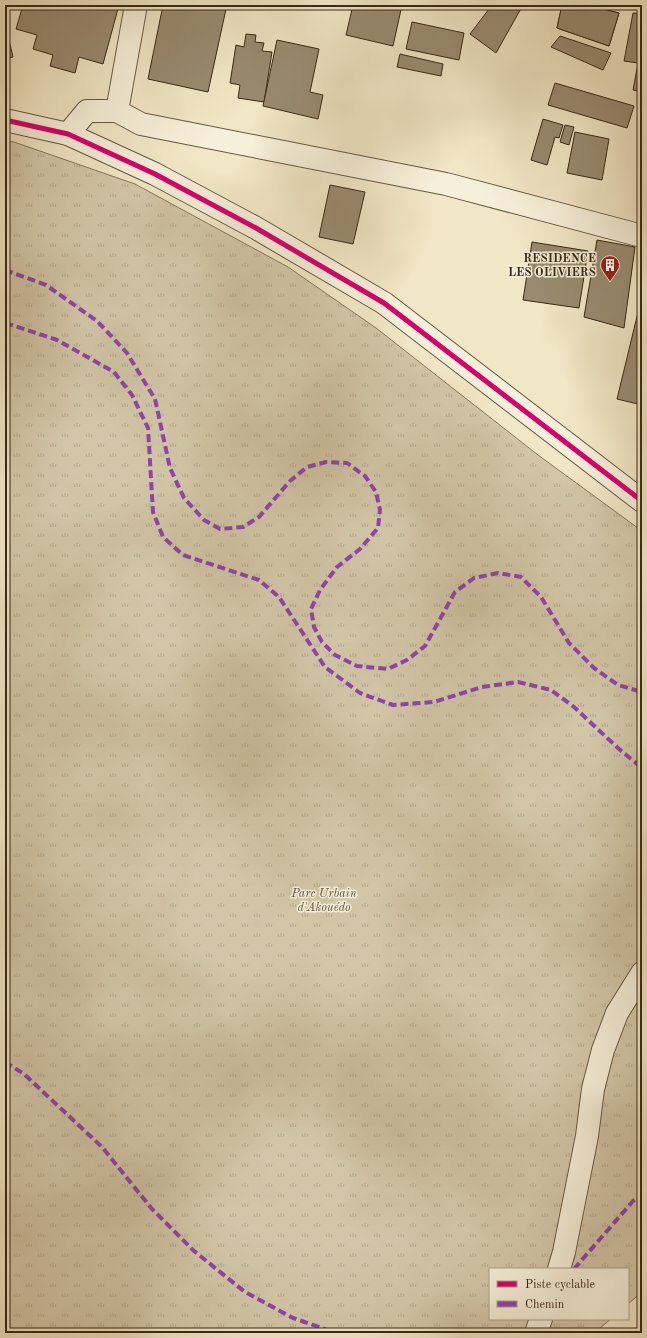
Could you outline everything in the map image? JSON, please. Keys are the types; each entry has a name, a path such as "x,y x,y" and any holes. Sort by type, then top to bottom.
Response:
{"street":[{"path":"117,111 136,5"},
{"path":"68,134 87,111 117,111 141,124 446,184 642,236"},
{"path":"5,120 68,134 155,174 256,228 384,303 642,501"},
{"path":"559,1268 564,1252 587,1136 592,1089 603,1050 617,1012 642,972"},
{"path":"536,1333 541,1320"}],"green space":[{"name":"Parc Urbain d'Akouédo","path":"5,141 14,142 135,184 288,267 376,328 538,455 642,531 642,1292 629,1303 629,1268 489,1268 489,1320 610,1320 594,1333 5,1333"}],"building":[{"path":"23,5 119,5 103,64 79,57 75,73 50,66 53,55 33,49 37,35 16,29"},
{"path":"163,5 206,5 226,9 208,92 148,79"},
{"path":"353,5 402,5 393,46 346,35"},
{"path":"492,5 523,5 496,53 470,34"},
{"path":"562,5 587,5 619,13 609,46 557,28"},
{"path":"562,5 587,5 619,13 609,46 557,28"},
{"path":"633,13 642,14 642,92 633,90 638,63 624,61"},
{"path":"412,22 464,33 459,60 406,49"},
{"path":"246,34 256,35 255,42 264,43 262,51 272,52 264,102 238,98 240,85 230,83 236,45 244,47"},
{"path":"560,36 611,53 603,70 551,47"},
{"path":"9,40 13,57 5,59 5,41"},
{"path":"277,40 319,49 310,92 323,95 318,119 263,106"},
{"path":"400,54 443,64 441,76 397,67"},
{"path":"555,83 634,106 627,128 548,105"},
{"path":"543,119 563,125 559,138 555,137 547,165 531,160"},
{"path":"565,125 574,127 569,145 560,142"},
{"path":"575,132 609,139 602,180 567,173"},
{"path":"330,185 365,192 353,244 319,237"},
{"name":"RESIDENCE LES OLIVIERS","path":"597,240 635,247 624,328 584,317"},
{"path":"532,242 588,251 579,308 523,300"},
{"path":"642,296 642,405 617,399"}],"marked path":[{"path":"5,270 46,285 97,321 127,353 155,399 170,468 184,498 204,520 220,529 243,527 259,517 290,481 307,467 326,462 347,463 365,476 376,492 380,510 378,528 360,549 337,567 320,590 311,609 314,627 322,642 335,655 357,666 388,669 407,660 425,646 455,592 474,578 498,573 521,577 541,597 569,643 594,668 618,685 642,692"},
{"path":"5,324 57,340 114,372 132,395 148,428 153,512 163,537 183,555 259,580 279,597 325,667 360,693 393,705 434,702 482,687 518,682 551,690 574,707 619,749 642,768"},
{"path":"5,1062 24,1074 102,1147 152,1209 194,1251 245,1292 293,1318 336,1333"},
{"path":"575,1268 633,1201 642,1195"}],"cycle path":[{"path":"5,120 68,134 155,174 256,228 384,303 642,501"}],"place":[{"name":"RESIDENCE LES OLIVIERS","path":"610,282"}]}
